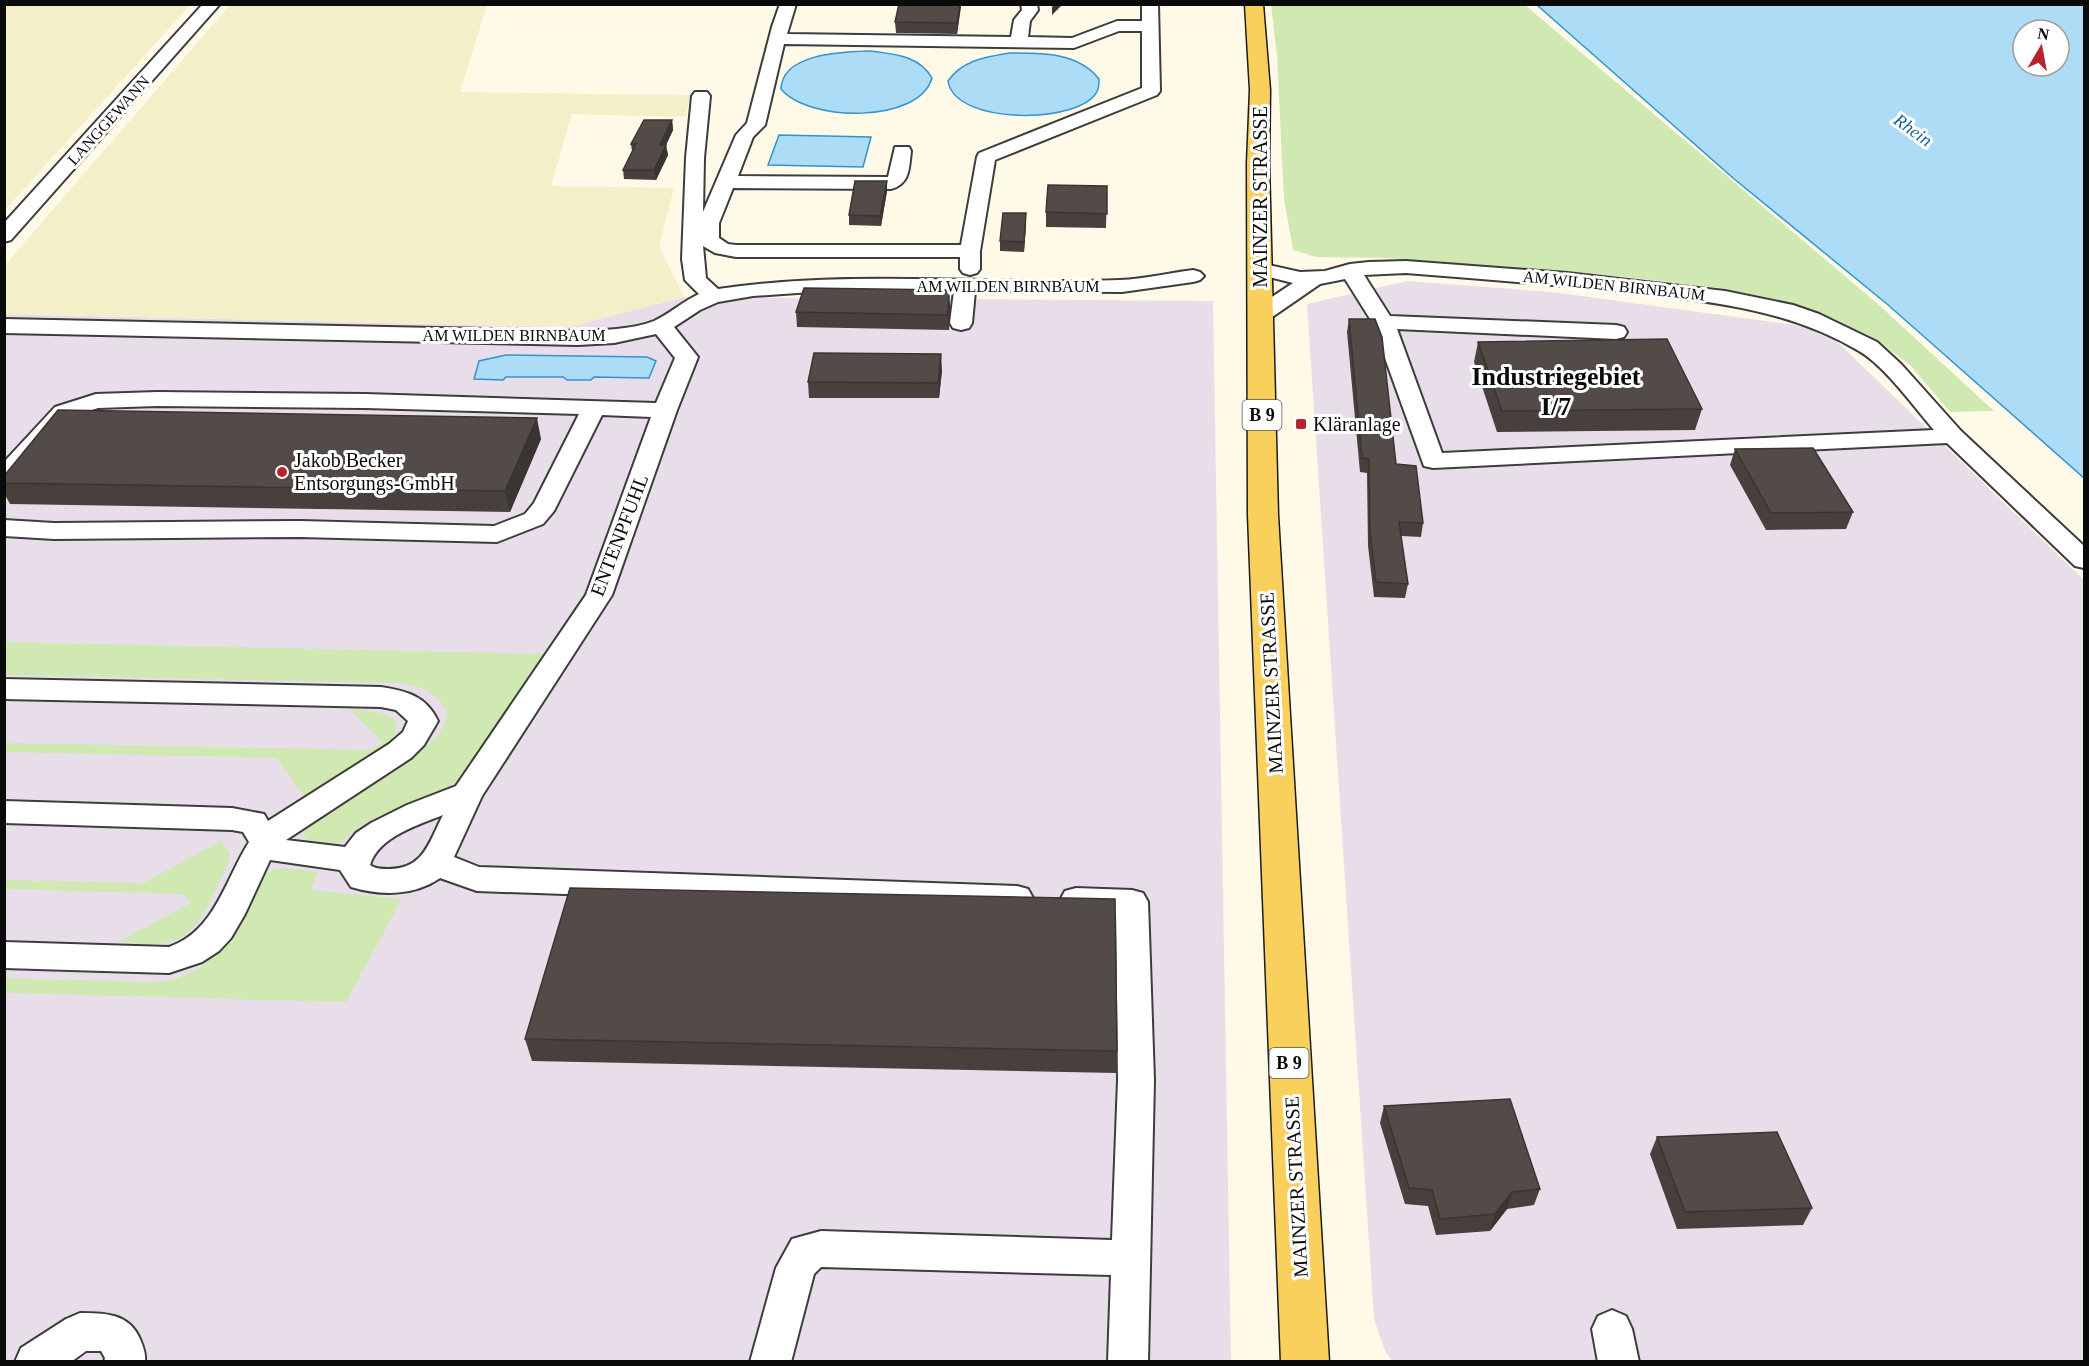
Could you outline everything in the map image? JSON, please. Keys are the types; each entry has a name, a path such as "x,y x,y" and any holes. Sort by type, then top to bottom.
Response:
{"main road":[{"name":"MAINZER STRASSE","path":"1254,4 1260,90 1263,527 1305,1362"}],"street":[{"name":"LANGGEWANN","path":"4,237 212,4"},
{"path":"788,4 756,125 745,135 709,223 709,241 722,249 783,252 970,250"},
{"path":"1018,42 1022,20 1030,10 1029,4"},
{"path":"961,323 968,286 970,250 986,157 1151,90 1150,4"},
{"path":"777,39 1074,43 1117,26 1150,26"},
{"path":"701,96 695,158 692,258 696,280 713,296"},
{"path":"726,182 891,183 897,180 902,151"},
{"path":"695,272 722,249"},
{"name":"AM WILDEN BIRNBAUM","path":"1260,267 1290,277 1314,278 1350,270"},
{"name":"AM WILDEN BIRNBAUM","path":"1260,267 1350,270 1398,267 1567,279 1725,297 1785,310 1811,319 1869,347 1893,369 1953,436 2085,560"},
{"path":"1350,270 1383,322 1433,461 1953,436"},
{"name":"AM WILDEN BIRNBAUM","path":"4,326 579,338 614,336 661,326 692,305 713,296 753,290 840,284 1122,286 1193,276"},
{"name":"AM WILDEN BIRNBAUM","path":"1260,315 1314,278"},
{"path":"1383,322 1616,332"},
{"name":"ENTENPFUHL","path":"435,863 459,818 467,794 599,595 665,410 687,357 661,326"},
{"path":"4,478 63,412 96,401 284,400 665,410"},
{"path":"4,528 54,531 300,529 497,534 534,519 545,506 594,408"},
{"path":"4,689 381,697 398,699 411,704 423,721 420,729 400,751 288,823 265,843 232,909 218,931 206,945 189,956 170,960 4,955"},
{"path":"467,794 388,827 369,838 358,849 354,867 362,878 380,882 401,881 423,874 435,863 477,879 1132,902 1136,1080 1128,1362"},
{"path":"4,812 232,819 253,822 265,843 278,851 354,860"},
{"path":"770,1362 796,1269 806,1252 821,1249 1131,1258"},
{"path":"35,1362 80,1332 108,1332 121,1342 126,1359 124,1362"}],"shaded area":[{"path":"4,5 190,5 5,210"},
{"path":"230,5 487,5 460,92 690,95 686,117 572,114 551,186 674,188 659,246 684,297 569,327 5,314 5,265"},
{"path":"1407,281 1552,292 1824,329 2084,580 2084,1361 1392,1361 1385,1351 1374,1319 1307,304"},
{"path":"684,297 1213,301 1231,1361 5,1362 5,314 568,327"}],"green space":[{"path":"1271,5 1525,5 1879,305 1994,411 1950,412 1911,366 1878,341 1841,323 1779,300 1720,288 1626,277 1386,258 1316,257 1293,250 1284,199 1277,56"},
{"path":"5,642 546,654 489,744 463,775 440,792 386,813 366,823 339,843 324,848 307,842 304,833 307,826 420,751 439,735 445,723 447,710 431,693 397,683 5,675"},
{"path":"350,709 390,716 397,727 393,736 384,747 305,797 276,758 5,752 5,743 369,750 383,743"},
{"path":"221,841 230,853 229,861 205,911 188,932 178,939 165,943 118,942 191,903 183,894 5,889 5,880 143,883"},
{"path":"287,868 318,872 311,890 402,899 346,1002 5,993 5,978 148,982 167,981 183,976 201,967 225,945 256,879 274,869"}],"water":[{"name":"Rhein","path":"1537,5 2084,5 2084,478 1887,304 1733,178"},
{"path":"870,51 905,57 920,64 932,78 923,93 907,104 862,113 814,108 795,100 781,89 784,77 802,61 830,54"},
{"path":"1010,53 1046,54 1070,59 1090,70 1099,79 1098,89 1089,101 1071,109 1048,114 996,113 973,107 956,96 948,81 960,68 975,61"},
{"path":"779,135 871,137 863,167 768,165"},
{"path":"506,355 647,357 656,361 649,378 594,377 591,380 567,380 563,377 506,377 503,380 474,379 479,361"}],"building":[{"path":"899,4 960,4 957,23 895,22"},
{"path":"644,120 672,120 660,145 666,145 654,170 623,170 636,144 631,144"},
{"path":"855,181 887,181 880,216 849,215"},
{"path":"1048,185 1107,186 1107,214 1046,212"},
{"path":"1003,213 1026,213 1024,242 1000,241"},
{"path":"804,288 949,290 948,315 796,312"},
{"path":"1349,319 1375,319 1382,337 1396,464 1416,466 1423,523 1399,522 1408,584 1376,582 1370,532 1369,459 1362,458"},
{"path":"1667,339 1702,409 1502,411 1478,342"},
{"path":"814,353 941,354 938,383 808,382"},
{"name":"Jakob Becker Entsorgungs-GmbH","path":"58,410 537,418 505,491 4,483 4,476"},
{"path":"1813,448 1853,512 1771,513 1735,449"},
{"path":"570,888 1115,899 1117,1051 525,1039"},
{"path":"1510,1099 1540,1189 1512,1192 1495,1214 1440,1219 1432,1190 1409,1188 1384,1106"},
{"path":"1777,1132 1812,1208 1685,1212 1657,1137"}],"place":[{"name":"Kläranlage","path":"1301,424"},
{"name":"Jakob Becker Entsorgungs-GmbH","path":"282,472"}],"district":[{"name":"Industriegebiet I/7","path":"1556,391"}]}
